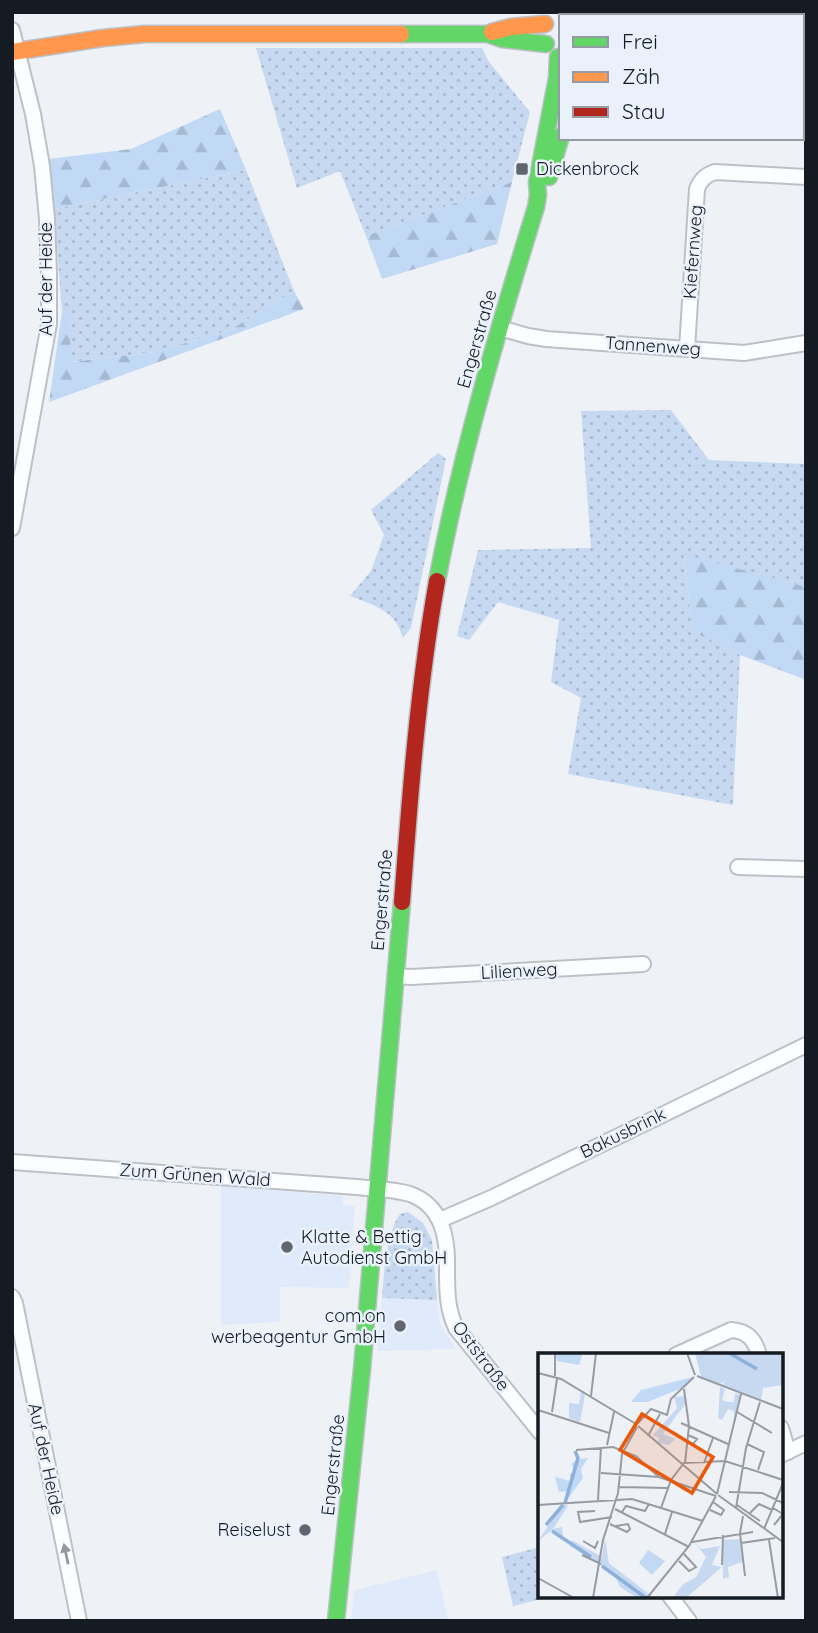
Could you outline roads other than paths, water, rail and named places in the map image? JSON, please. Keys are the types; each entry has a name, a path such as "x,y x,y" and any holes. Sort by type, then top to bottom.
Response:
{"main road":[{"path":"488,34 548,18 544,37 546,44 559,58"},
{"path":"15,51 145,34 488,34 502,39 546,44"},
{"name":"Engerstraße","path":"336,1621 364,1346 415,749 428,631 454,495 538,195 537,182 559,58"},
{"name":"Engerstraße","path":"538,195 546,185 560,140"}],"street":[{"name":"Auf der Heide","path":"12,30 15,51 33,114 41,166 47,219 49,299 49,324 12,528"},
{"name":"Kiefernweg","path":"687,349 697,189 701,181 715,172 806,177"},
{"name":"Tannenweg","path":"500,328 546,339 744,353 806,343"},
{"path":"738,867 806,869"},
{"name":"Lilienweg","path":"395,976 643,964"},
{"name":"Bakusbrink","path":"440,1220 491,1198 806,1045"},
{"name":"Zum Grünen Wald","path":"12,1162 377,1189"},
{"path":"377,1189 407,1193 420,1199 440,1220"},
{"name":"Oststraße","path":"440,1220 446,1234 448,1308 452,1319 463,1338 538,1430"},
{"name":"Auf der Heide","path":"12,1297 79,1621"},
{"path":"680,1353 731,1330 740,1330 750,1335 759,1353"},
{"path":"785,1454 805,1446"},
{"path":"672,1598 689,1621"}],"place":[{"name":"Dickenbrock","path":"522,169"},
{"name":"Klatte & Bettig Autodienst GmbH","path":"287,1247"},
{"name":"com.on werbeagentur GmbH","path":"400,1326"},
{"name":"Reiselust","path":"305,1530"}]}
